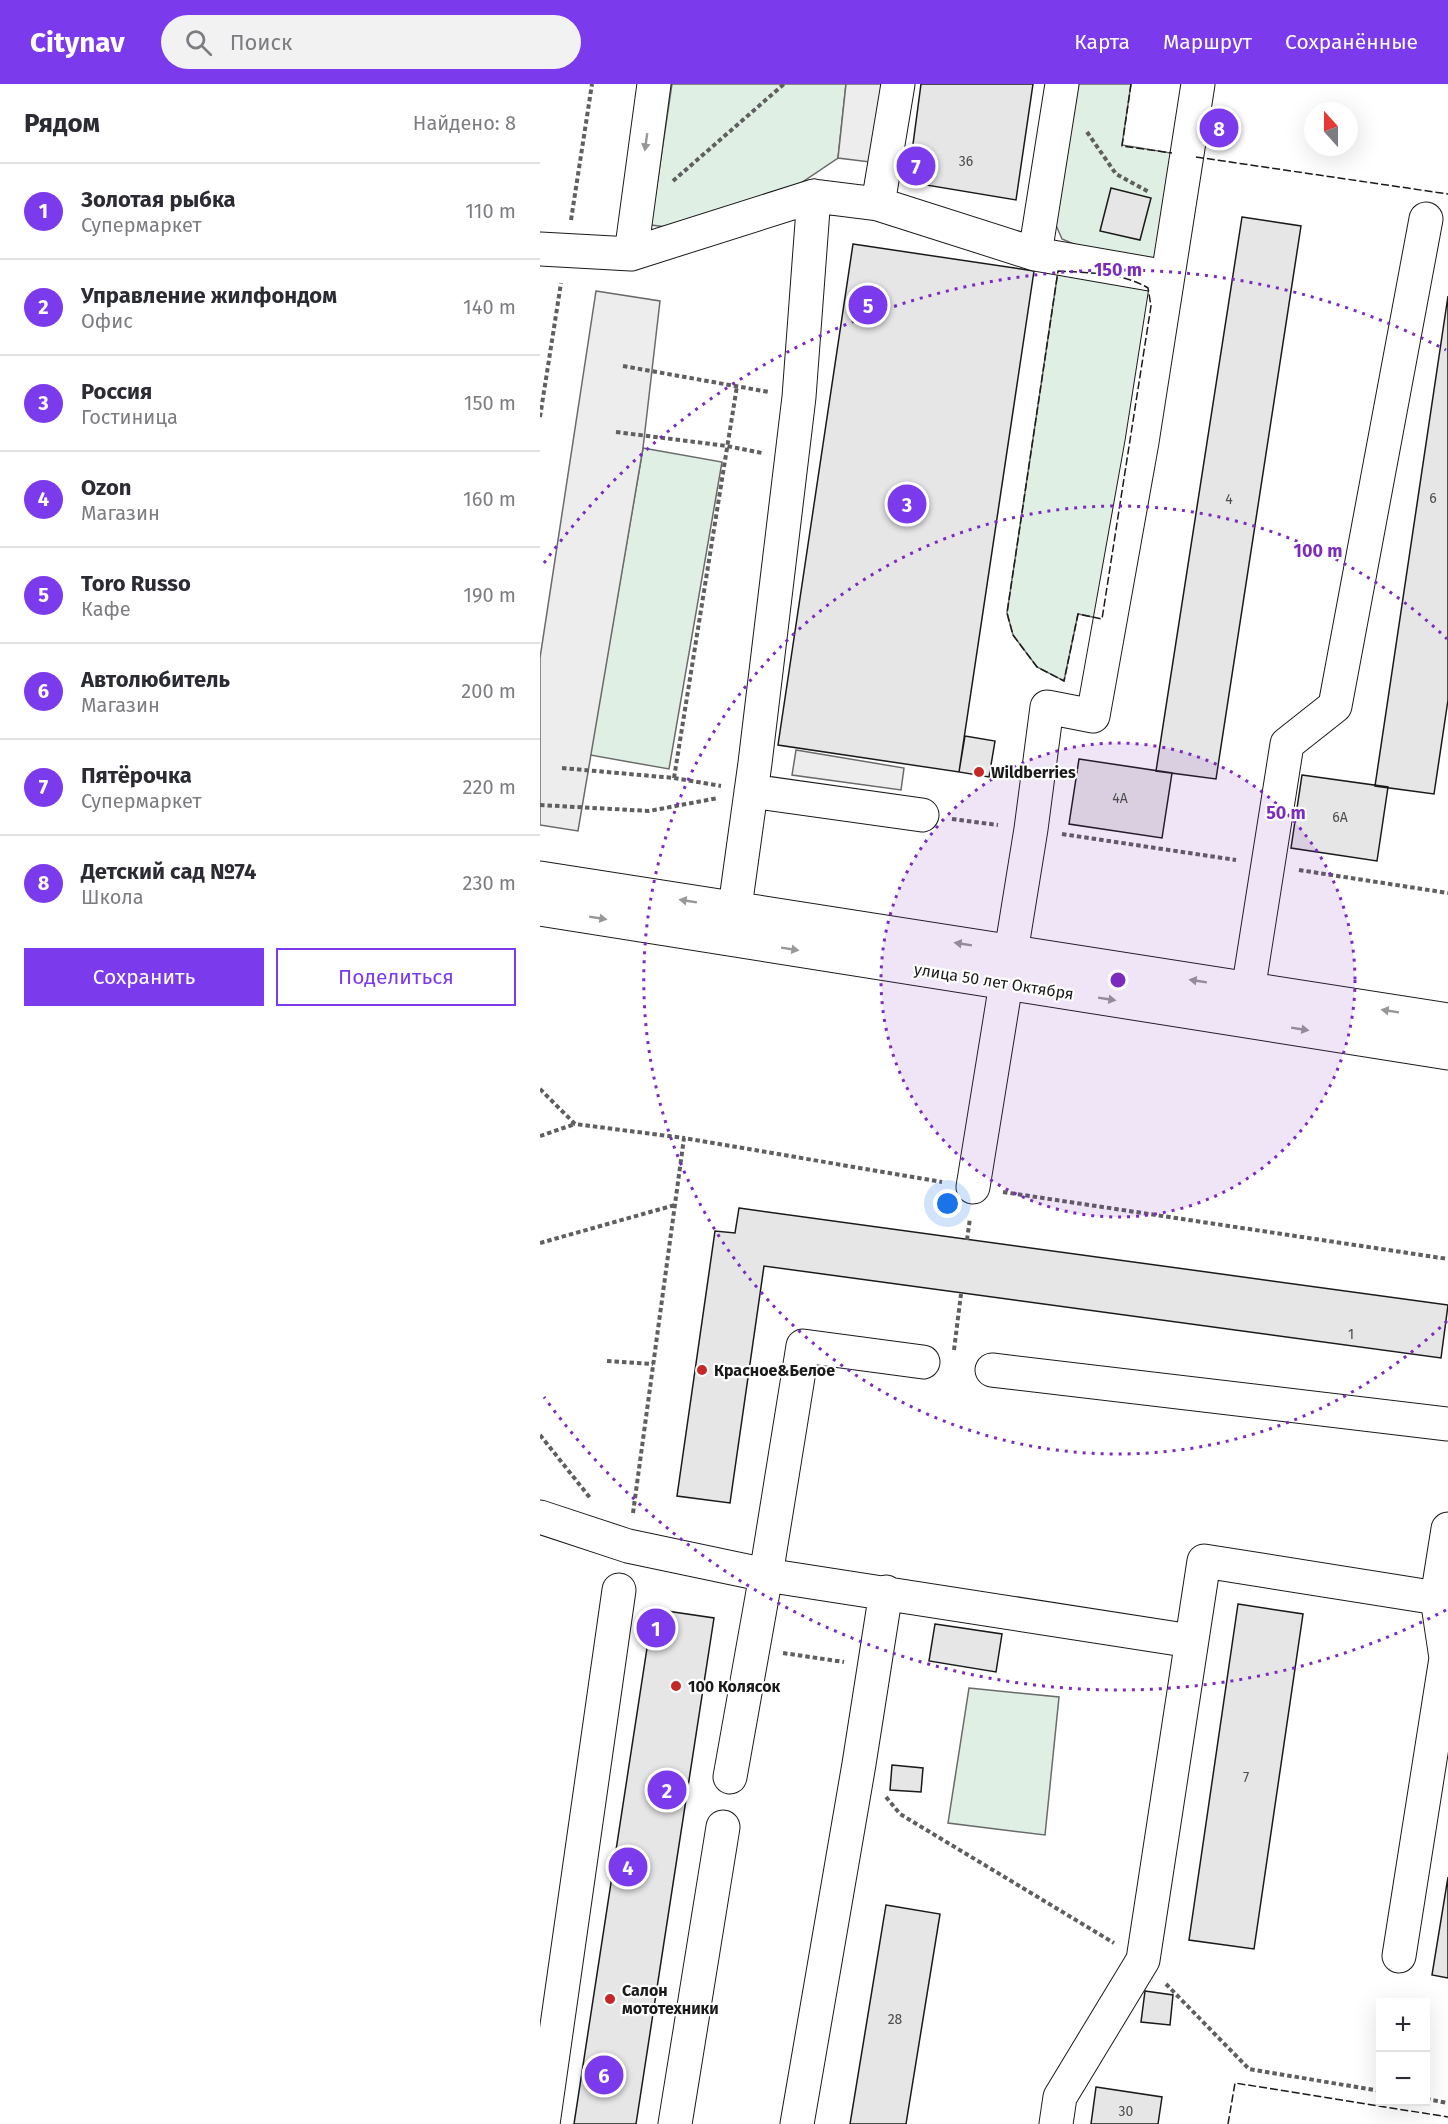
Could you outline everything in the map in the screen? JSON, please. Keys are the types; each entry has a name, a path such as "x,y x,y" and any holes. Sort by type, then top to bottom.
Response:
{"street":[{"path":"631,254 654,84"},
{"path":"878,204 898,84"},
{"path":"973,1187 1031,829 1047,706 1093,716 1142,442 1198,84"},
{"path":"1035,254 1061,89"},
{"path":"733,924 799,397 814,196"},
{"path":"540,249 631,254 814,196 878,204 1035,254 1167,277"},
{"path":"1246,1005 1287,744 1335,706 1426,219"},
{"path":"751,791 922,815"},
{"name":"улица 50 лет Октября","path":"540,878 733,924"},
{"name":"улица 50 лет Октября","path":"540,909 733,924 1009,967 1246,1005 1448,1053"},
{"name":"улица 50 лет Октября","path":"1246,1005 1448,1020"},
{"path":"730,1777 803,1346 923,1362"},
{"path":"992,1370 1448,1425"},
{"path":"540,1516 628,1546 766,1575 1191,1641"},
{"path":"1399,1956 1446,1658 1437,1598 1448,1529"},
{"path":"1056,2124 1060,2097 1143,1960 1204,1561 1437,1598"},
{"path":"543,2124 619,1590"},
{"path":"797,2124 886,1592"},
{"path":"675,2124 723,1827"}],"path":[{"path":"570,227 592,84"},
{"path":"637,213 784,84"},
{"path":"1061,89 1116,174 1178,209"},
{"path":"540,417 562,279"},
{"path":"623,366 799,397"},
{"path":"674,778 737,386"},
{"path":"616,432 727,446 792,459"},
{"path":"562,768 674,778 751,791"},
{"path":"540,805 649,811 751,791"},
{"path":"922,815 1031,829 1448,892"},
{"path":"540,1089 576,1124"},
{"path":"540,1136 576,1124 684,1138 973,1187 1448,1259"},
{"path":"628,1546 684,1138"},
{"path":"540,1243 675,1205"},
{"path":"954,1353 961,1294"},
{"path":"607,1361 653,1364"},
{"path":"540,1435 591,1500"},
{"path":"753,1648 874,1667"},
{"path":"859,1764 900,1814 1143,1960 1250,2069 1376,2090"},
{"path":"1430,2100 1448,2103"}],"green space":[{"path":"672,84 846,84 838,158 780,197 683,229 651,225"},
{"path":"1070,84 1131,84 1122,145 1177,154 1161,262 1090,251 1062,239 1051,214"},
{"path":"1058,271 1148,288 1151,306 1102,619 1078,614 1064,681 1037,667 1013,635 1007,613"},
{"path":"643,448 722,462 669,769 590,755"},
{"path":"969,1688 1059,1697 1045,1835 948,1823"}],"shaded area":[{"path":"846,84 887,84 878,163 838,158"},
{"path":"596,291 660,301 643,448 578,831 540,825 540,658"},
{"path":"796,750 904,768 901,790 792,775"}],"building":[{"path":"921,84 1033,84 1016,200 908,182"},
{"path":"1111,188 1151,198 1140,240 1100,231"},
{"path":"1242,217 1301,226 1216,779 1156,771"},
{"path":"853,244 1034,271 959,772 778,745"},
{"path":"1448,296 1448,700 1434,794 1375,786"},
{"path":"965,736 995,741 989,777 959,772"},
{"path":"1079,759 1172,773 1162,838 1069,824"},
{"path":"1302,775 1388,787 1377,861 1291,848"},
{"path":"739,1208 1448,1305 1441,1358 764,1266 730,1503 677,1496 715,1231 735,1233"},
{"path":"1238,1604 1303,1614 1254,1949 1189,1940"},
{"path":"653,1609 714,1618 636,2124 574,2124"},
{"path":"935,1624 1002,1634 996,1672 929,1661"},
{"path":"892,1765 923,1768 921,1792 890,1790"},
{"path":"1448,1877 1448,1978 1432,1975"},
{"path":"886,1905 940,1914 906,2124 850,2124"},
{"path":"1145,1991 1173,1995 1170,2025 1141,2022"},
{"path":"1096,2087 1162,2097 1158,2124 1091,2124"}],"fence":[{"path":"1131,84 1122,146 1172,153"},
{"path":"1196,157 1448,194"},
{"path":"1058,271 1104,274 1138,283 1148,288 1151,306 1102,619 1078,614 1064,681 1037,667 1013,635 1007,613 1058,271"},
{"path":"1228,2124 1235,2083 1448,2117"}],"place":[{"name":"Детский сад №74","path":"1219,128"},
{"name":"Пятёрочка","path":"916,166"},
{"name":"Toro Russo","path":"868,305"},
{"name":"Россия","path":"907,504"},
{"name":"Wildberries","path":"979,772"},
{"name":"Красное&Белое","path":"702,1370"},
{"name":"Золотая рыбка","path":"656,1628"},
{"name":"100 Колясок","path":"676,1686"},
{"name":"Управление жилфондом","path":"667,1790"},
{"name":"Ozon","path":"628,1867"},
{"name":"Салон мототехники","path":"610,1999"},
{"name":"Автолюбитель","path":"604,2075"}]}
